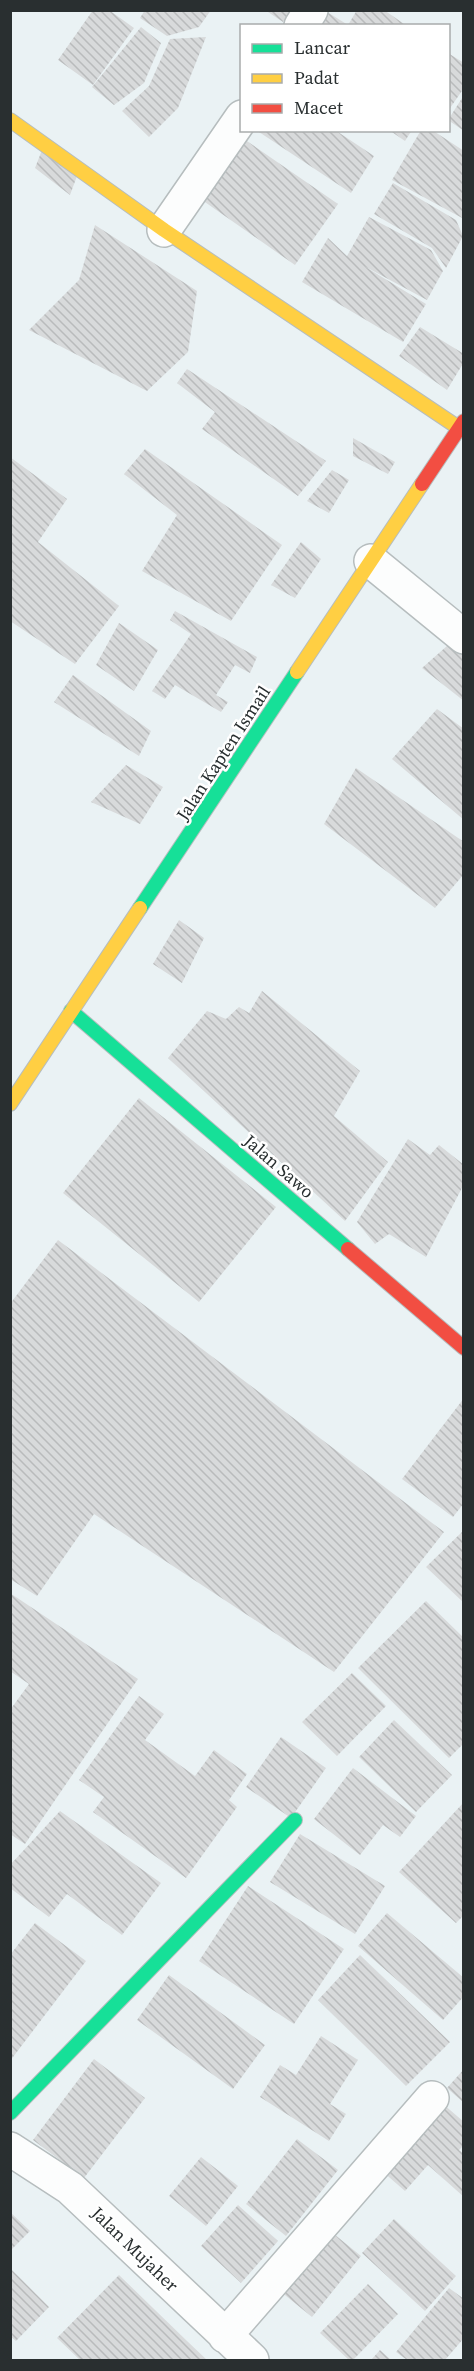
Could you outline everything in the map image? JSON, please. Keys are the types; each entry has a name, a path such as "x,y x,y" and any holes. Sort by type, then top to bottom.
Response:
{"street":[{"path":"302,24 310,10"},
{"path":"10,120 164,230 461,424"},
{"path":"164,230 240,120"},
{"name":"Jalan Kapten Ismail","path":"10,1104 461,424"},
{"path":"371,561 464,637"},
{"name":"Jalan Sawo","path":"71,1011 464,1347"},
{"path":"10,2113 295,1821"},
{"path":"225,2336 432,2098"},
{"name":"Jalan Mujaher","path":"10,2149 70,2188 252,2361"}],"building":[{"path":"93,10 109,10 134,28 93,85 58,60"},
{"path":"145,10 211,10 199,27 167,36 140,18"},
{"path":"265,10 291,10 283,22"},
{"path":"324,10 346,24 310,24"},
{"path":"357,10 384,10 404,24 349,24"},
{"path":"141,27 161,43 144,83 114,105 92,87"},
{"path":"206,37 178,108 149,137 122,111 149,86 170,39"},
{"path":"450,54 464,63 464,88 450,108"},
{"path":"464,95 464,131 450,121 450,117"},
{"path":"259,132 338,132 374,156 351,193"},
{"path":"392,132 411,132 405,141"},
{"path":"420,132 435,132 464,151 464,219 392,180"},
{"path":"244,139 338,204 295,265 202,200"},
{"path":"42,150 77,176 70,195 35,168"},
{"path":"393,183 456,220 463,236 446,268 432,248 374,214"},
{"path":"369,217 431,250 443,271 427,300 364,266 426,304 403,342 302,282 328,238 347,256"},
{"path":"95,225 197,291 188,352 147,391 29,330 79,280"},
{"path":"420,327 464,354 464,362 447,390 399,356"},
{"path":"187,369 326,461 298,496 202,429 215,412 177,383"},
{"path":"353,438 395,462 388,474 353,456"},
{"path":"145,449 282,545 231,621 142,571 177,515 124,474"},
{"path":"10,457 67,499 38,542 119,606 75,664 10,621"},
{"path":"332,470 349,480 329,513 307,501"},
{"path":"301,542 321,559 295,598 271,585"},
{"path":"175,611 257,657 250,673 235,665 216,695 228,702 221,712 175,685 165,699 152,691 191,634 170,620"},
{"path":"119,623 158,650 134,691 96,665"},
{"path":"456,638 464,644 464,701 422,668"},
{"path":"73,675 151,731 139,756 54,702"},
{"path":"437,709 464,729 464,820 392,759"},
{"path":"126,765 163,787 140,824 91,802"},
{"path":"356,768 464,842 464,874 435,908 324,824"},
{"path":"179,920 204,938 182,983 153,964"},
{"path":"262,991 360,1071 334,1116 388,1162 345,1221 168,1058 207,1011 226,1019 239,1007 249,1013"},
{"path":"139,1098 276,1207 199,1302 63,1193"},
{"path":"408,1139 430,1155 439,1145 464,1165 464,1184 426,1257 389,1234 375,1244 357,1222"},
{"path":"58,1240 444,1532 334,1672 94,1514 37,1596 10,1579 10,1304"},
{"path":"464,1398 464,1503 453,1517 402,1479"},
{"path":"464,1530 464,1603 426,1567"},
{"path":"10,1593 138,1679 25,1844 10,1834 10,1710 29,1684 10,1671"},
{"path":"426,1601 464,1638 464,1743 449,1758 358,1668"},
{"path":"352,1673 386,1706 337,1756 302,1722"},
{"path":"139,1696 164,1714 145,1740 195,1776 214,1750 247,1774 229,1800 237,1807 186,1878 93,1812 104,1797 79,1780"},
{"path":"394,1720 452,1775 416,1812 359,1757"},
{"path":"281,1737 326,1768 291,1818 246,1787"},
{"path":"353,1768 416,1816 400,1837 383,1825 360,1855 314,1819"},
{"path":"464,1802 464,1915 456,1923 399,1872"},
{"path":"60,1811 161,1883 122,1935 67,1894 49,1917 10,1888 10,1865"},
{"path":"300,1834 385,1886 355,1934 270,1882"},
{"path":"248,1886 344,1949 294,2024 199,1961"},
{"path":"387,1913 464,1978 464,1996 443,2020 358,1946"},
{"path":"35,1923 86,1961 10,2061 10,1955"},
{"path":"360,1955 450,2042 406,2086 318,2000"},
{"path":"169,1975 265,2045 233,2089 137,2020"},
{"path":"321,2036 358,2060 330,2104 346,2114 329,2141 260,2097 280,2065 296,2075"},
{"path":"94,2059 145,2098 84,2178 33,2140"},
{"path":"464,2069 464,2103 447,2088"},
{"path":"443,2104 464,2122 464,2145 459,2150 464,2154 464,2197 428,2165 405,2191 382,2171"},
{"path":"297,2139 338,2170 286,2236 246,2204"},
{"path":"201,2157 238,2186 206,2226 169,2196"},
{"path":"238,2205 278,2241 241,2283 201,2246"},
{"path":"10,2212 30,2231 10,2251"},
{"path":"394,2219 456,2276 425,2311 362,2253"},
{"path":"329,2230 361,2256 312,2317 280,2291"},
{"path":"10,2268 49,2307 16,2341 10,2336"},
{"path":"119,2275 207,2360 80,2360 57,2338"},
{"path":"368,2284 398,2314 353,2360 349,2360 320,2333"},
{"path":"449,2288 464,2299 464,2338 445,2360 407,2360 396,2352"},
{"path":"380,2350 391,2360 371,2360"}],"traffic: fast":[{"path":"140,908 297,672"},
{"path":"71,1011 348,1249"},
{"path":"10,2113 295,1820"}],"traffic: slow":[{"path":"10,120 164,230 459,428"},
{"path":"297,672 422,484"},
{"path":"10,1104 140,908"}],"traffic: jam":[{"path":"422,484 464,421"},
{"path":"348,1249 464,1348"}]}
